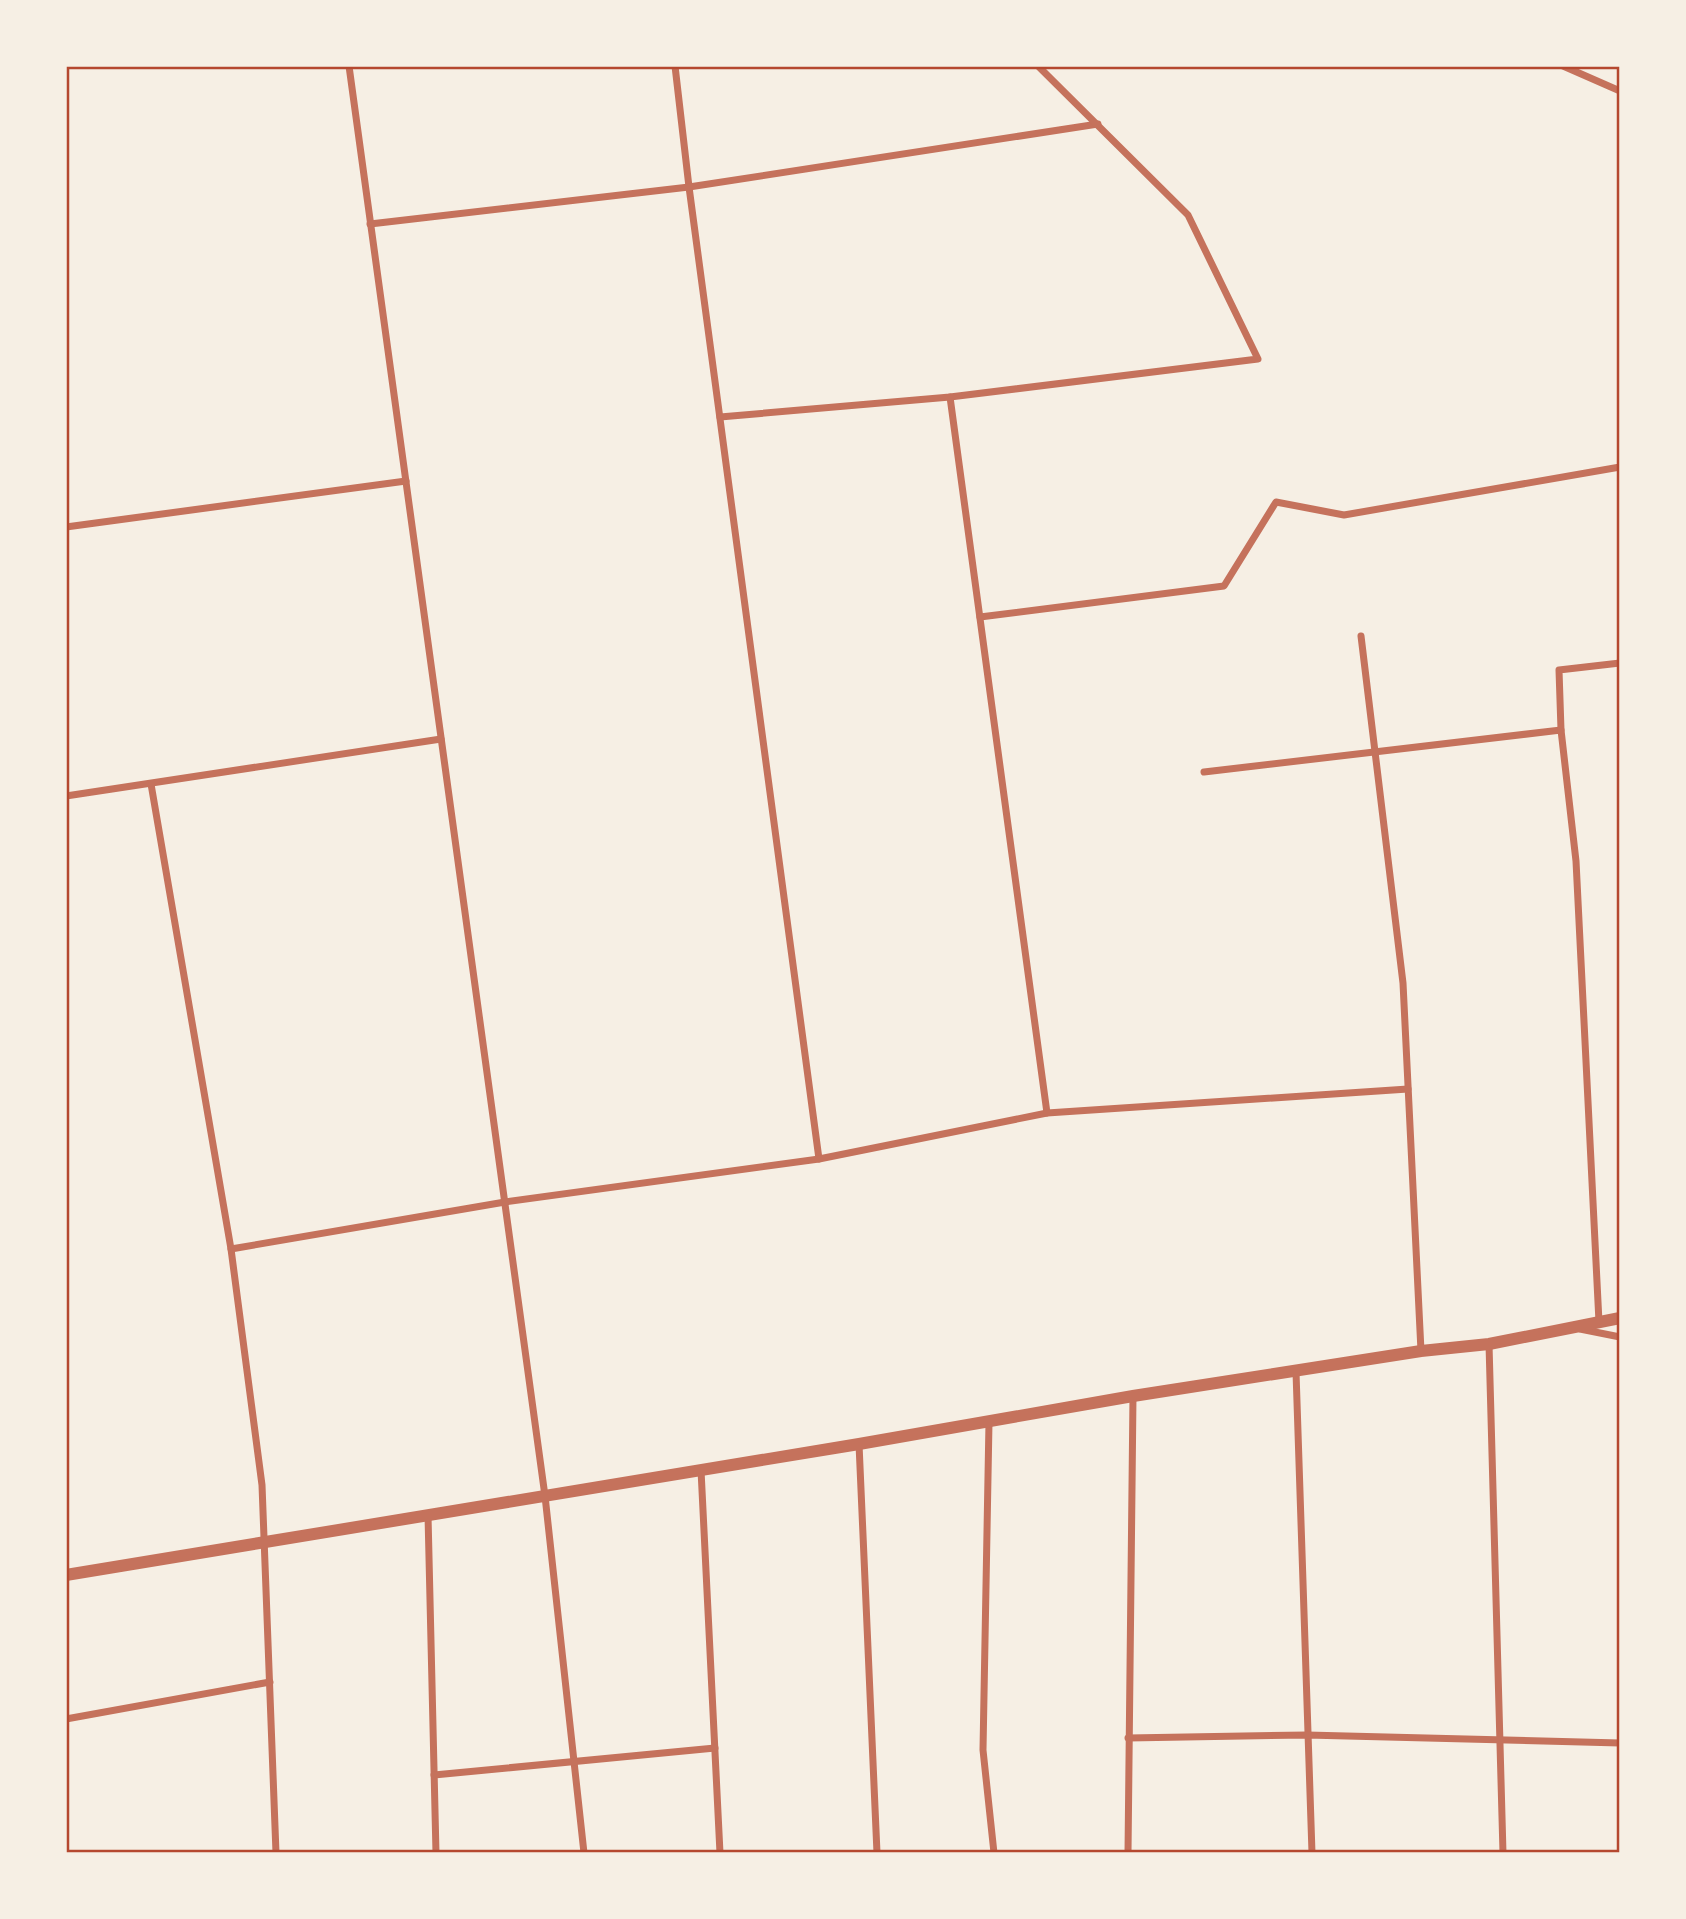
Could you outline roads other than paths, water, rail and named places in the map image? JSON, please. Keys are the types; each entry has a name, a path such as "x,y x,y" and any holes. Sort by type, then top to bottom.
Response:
{"street":[{"path":"349,66 545,1496 584,1853"},
{"path":"675,66 819,1159"},
{"path":"720,417 950,397 1258,359 1188,215 1038,66"},
{"path":"1563,66 1619,91"},
{"path":"370,224 689,187 1098,124"},
{"path":"950,397 1047,1113"},
{"path":"979,617 1224,586 1276,502 1344,515 1619,467"},
{"path":"66,527 406,481"},
{"path":"1361,636 1402,983 1421,1351"},
{"path":"1599,1322 1576,861 1561,730 1559,670 1619,663"},
{"path":"1204,772 1561,730"},
{"path":"66,796 441,739"},
{"path":"151,783 231,1249 262,1485 274,1852"},
{"path":"231,1249 505,1202 819,1159 1047,1113 1408,1089"},
{"path":"66,1575 1133,1396 1421,1351 1489,1344 1619,1318"},
{"path":"1569,1327 1619,1337"},
{"path":"1489,1344 1503,1853"},
{"path":"1296,1371 1312,1853"},
{"path":"1128,1853 1133,1396"},
{"path":"989,1422 983,1750 993,1853"},
{"path":"859,1444 877,1853"},
{"path":"701,1470 720,1853"},
{"path":"428,1515 436,1853"},
{"path":"66,1718 270,1682"},
{"path":"1128,1738 1307,1735 1619,1743"},
{"path":"434,1775 715,1748"}]}
